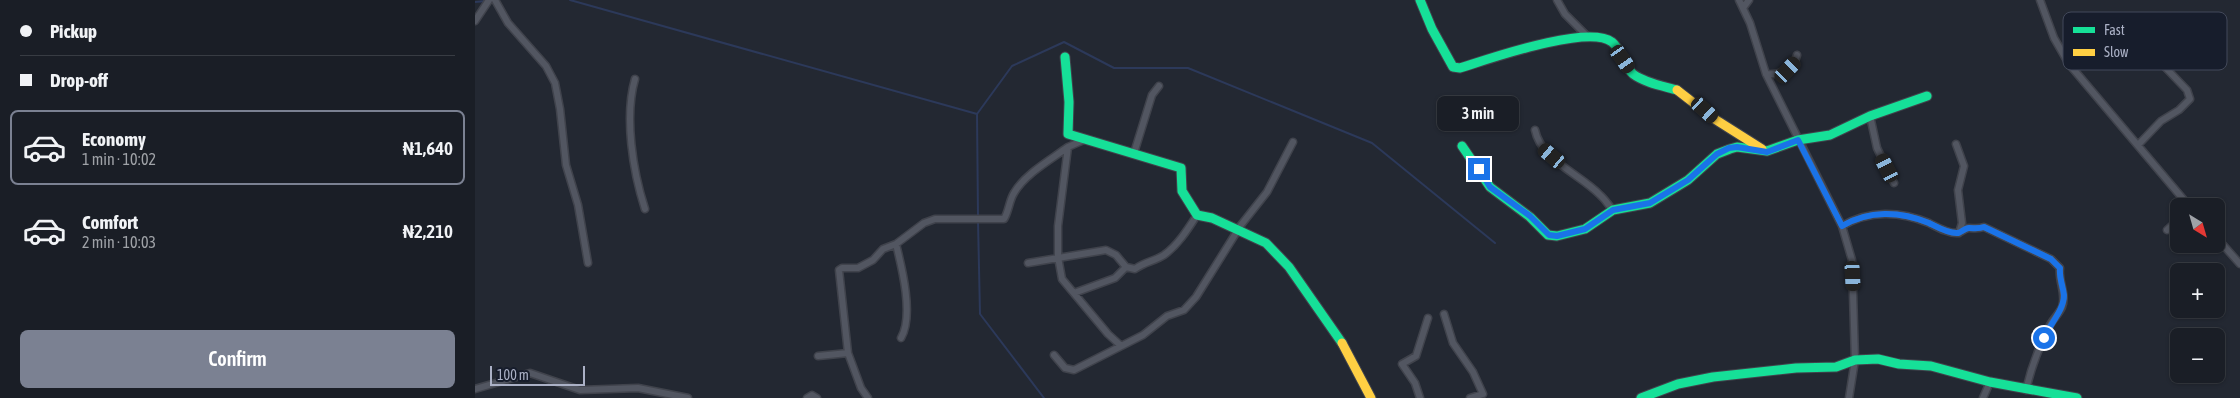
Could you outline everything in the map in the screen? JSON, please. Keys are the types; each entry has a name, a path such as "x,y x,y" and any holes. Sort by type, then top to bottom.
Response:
{"street":[{"path":"475,21 489,0"},
{"path":"495,0 508,23 546,66 555,83 560,109 565,165 578,205 588,263"},
{"path":"1420,0 1432,29 1453,67 1460,68 1518,49 1587,36 1602,37 1613,43 1633,74 1649,82 1677,90 1713,118 1767,152"},
{"path":"1557,0 1565,14 1587,36"},
{"path":"1739,0 1750,23 1766,74 1842,226 1852,260 1855,360 1849,398"},
{"path":"1743,8 1749,0"},
{"path":"2040,0 2054,38 2063,54"},
{"path":"1766,74 1775,75 1788,70 1795,62 1797,55"},
{"path":"1065,57 1069,102 1068,134 1134,152 1181,168 1182,191 1197,215 1238,230 1266,243 1289,267 1324,320 1339,338 1371,398"},
{"path":"2074,70 2182,198"},
{"path":"2137,145 2161,122 2190,99 2187,90 2168,70"},
{"path":"635,79 631,100 632,144 639,192 645,209"},
{"path":"1134,152 1152,95 1159,86"},
{"path":"1462,146 1490,187 1530,216 1549,235 1557,236 1585,229 1613,210 1650,203 1688,180 1717,154 1729,148 1737,147 1767,152 1798,140 1830,135 1870,116 1927,96"},
{"path":"1870,116 1877,148 1894,183"},
{"path":"1535,130 1544,150 1600,194 1613,210"},
{"path":"868,398 861,388 848,353 839,270 842,268 858,268 873,260 883,249 896,244 924,223 935,219 1004,219 1012,195 1020,184 1068,148 1085,139"},
{"path":"1054,355 1065,368 1075,370 1120,344 1143,335 1167,316 1184,310 1196,297 1238,230 1267,192 1293,142"},
{"path":"1956,144 1964,166 1959,190 1962,223 1959,233"},
{"path":"1068,148 1059,226 1058,257 1062,279 1107,334 1120,344"},
{"path":"1842,226 1853,219 1876,214 1893,213 1916,218 1945,231 1959,233 1968,228 1992,229 2024,248 2051,259 2060,268 2059,277 2064,295 2062,308 2049,326 2031,368 2026,390"},
{"path":"1028,263 1106,250 1116,256 1126,268 1135,269 1144,262 1162,256 1188,230 1197,215"},
{"path":"2167,230 2170,227"},
{"path":"896,244 903,272 906,306 905,332 901,338"},
{"path":"2225,247 2240,264"},
{"path":"1074,293 1115,278 1126,268"},
{"path":"1444,314 1453,343 1473,372 1483,394 1470,398"},
{"path":"1420,398 1415,383 1402,364 1415,356 1428,318"},
{"path":"818,356 848,353"},
{"path":"1641,398 1678,384 1713,377 1836,367 1855,360 1878,359 1899,364 1931,366 2026,390 2077,398"},
{"path":"475,389 530,373 580,390 639,388 688,398"},
{"path":"1983,398 1990,382"},
{"path":"807,398 812,395 817,398"}],"waterway":[{"path":"570,0 977,114 1012,66 1064,42 1114,68 1188,68 1372,143 1495,243"},
{"path":"475,2 486,1"},
{"path":"977,114 978,216"},
{"path":"978,221 980,314 1044,398"}],"traffic: fast":[{"path":"1420,0 1432,29 1453,67 1460,68 1515,51 1561,40 1582,37 1600,38 1615,45 1633,74 1649,82 1677,90"},
{"path":"1065,57 1069,102 1068,134 1181,168 1182,191 1197,215 1212,218 1266,243 1289,267 1342,343"},
{"path":"1462,146 1490,187 1530,217 1548,235 1557,236 1585,229 1613,210 1650,203 1688,180 1717,154 1730,149 1737,147 1767,151 1798,140 1830,135 1870,116 1927,96"},
{"path":"1641,398 1678,384 1713,377 1796,368 1836,367 1855,360 1878,359 1899,364 1931,366 1990,382 2077,398"}],"traffic: slow":[{"path":"1677,90 1713,118 1762,149"},
{"path":"1342,343 1371,398"}],"route":[{"path":"1479,169 1490,187 1530,216 1549,235 1557,236 1585,229 1613,210 1650,203 1688,180 1717,154 1729,148 1737,147 1767,152 1798,140 1842,226 1853,219 1876,214 1893,213 1916,218 1945,231 1959,233 1968,228 1977,230 1984,227 1992,229 2024,248 2051,259 2060,268 2059,277 2064,295 2062,308 2049,326 2044,338"}]}
